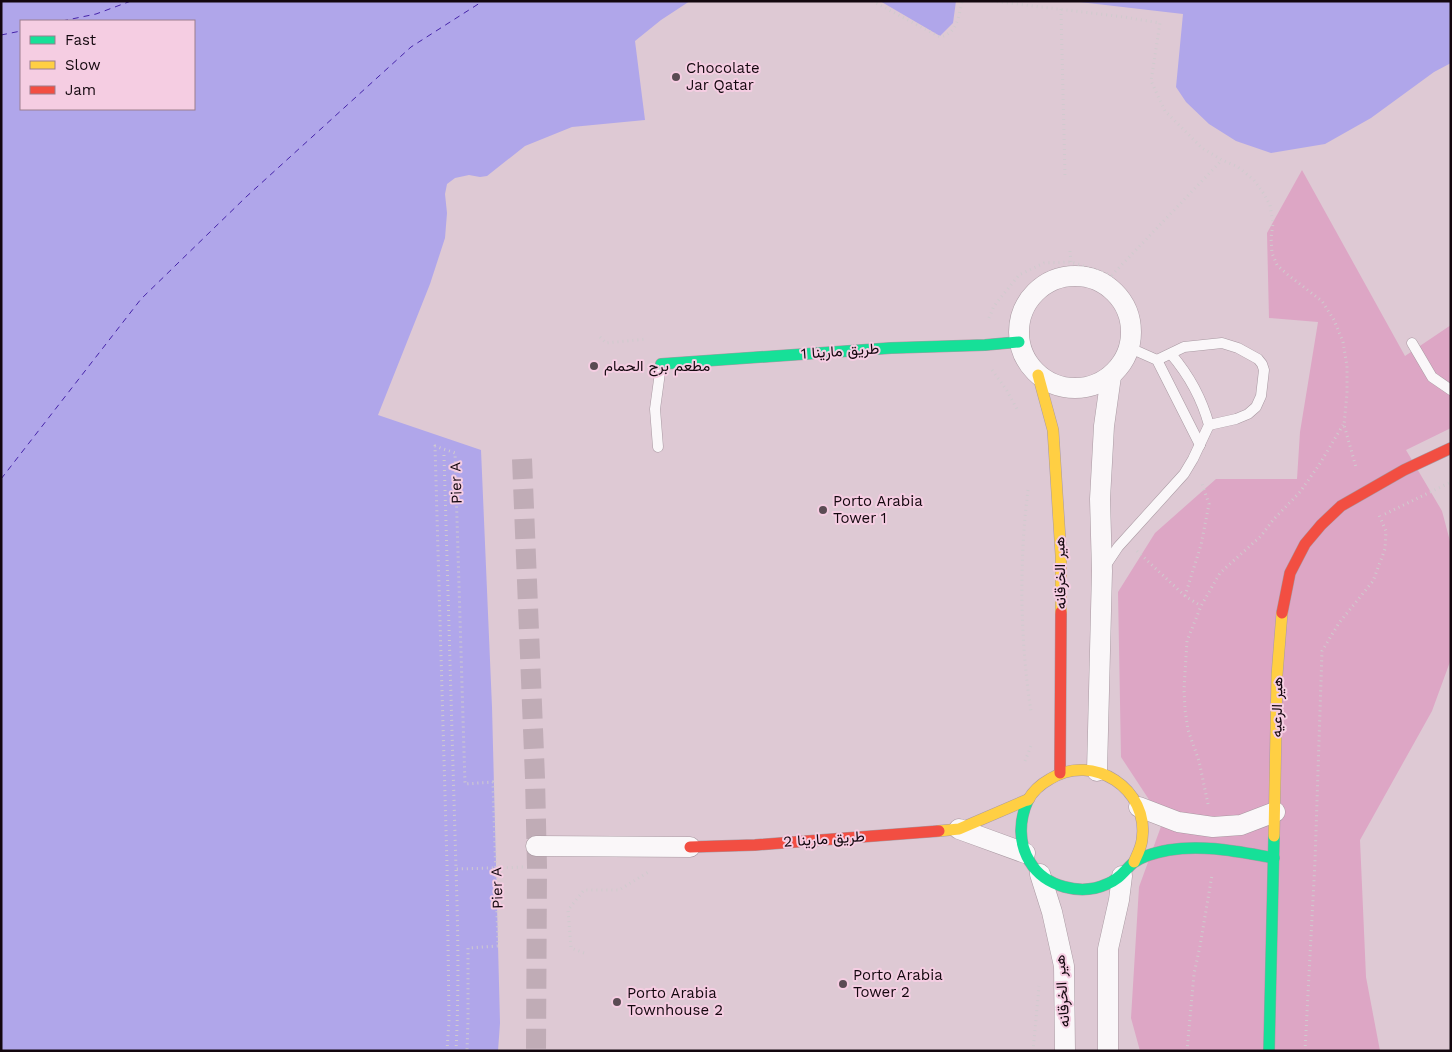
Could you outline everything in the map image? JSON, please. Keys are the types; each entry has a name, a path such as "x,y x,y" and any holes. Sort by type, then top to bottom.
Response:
{"street":[{"path":"1072,269 1078,275 1094,278 1110,287 1122,299 1129,315 1132,331 1130,348 1122,364 1111,376 1097,384 1082,388 1066,388 1051,383 1038,375 1026,360 1019,342 1019,326 1023,309 1032,295 1045,284 1061,277 1072,269"},
{"name":"طريق مارينا 1","path":"661,364 891,348 1019,342"},
{"name":"هير الخرقانه","path":"1038,375 1054,430 1061,555 1060,773"},
{"path":"1097,771 1102,571 1100,499 1104,426 1111,376"},
{"name":"هير الرعيه","path":"1269,1051 1277,675 1282,619 1290,573 1305,544 1320,525 1341,506 1404,470 1451,448"},
{"path":"1108,1051 1108,950 1128,869 1141,844 1143,826 1139,807 1129,791 1115,778 1097,771 1078,769 1060,773 1048,779 1037,788 1023,812 1021,825 1025,853 1040,874 1059,886 1081,890 1103,887 1128,869 1167,850 1214,848 1274,858"},
{"name":"طريق مارينا 2","path":"690,847 755,845 959,830 1029,799"},
{"path":"1139,807 1178,822 1213,826 1241,825 1275,812"},
{"name":"طريق مارينا 2","path":"959,830 1025,853"},
{"path":"536,846 690,847"},
{"name":"هير الخرقانه","path":"1040,874 1052,912 1064,966 1065,1051"}],"lane":[{"path":"1157,360 1184,347 1222,343 1238,348 1262,364 1264,370 1261,396 1256,407 1248,414 1236,419 1209,425"},
{"path":"1412,343 1432,377 1451,390"},
{"path":"1130,348 1157,360 1200,445"},
{"path":"1102,571 1125,539 1184,474 1209,425 1205,409 1190,381 1171,354"},
{"path":"658,447 655,409 661,364"}],"path":[{"path":"872,1 940,37 946,36 955,28 963,1"},
{"path":"992,1 1160,23 1151,81 1165,111 1202,148"},
{"path":"1061,9 1065,178"},
{"path":"1018,410 1006,389 988,366 985,345 987,321 994,306 1019,275 1044,264 1112,275 1222,160"},
{"path":"1070,251 1072,269"},
{"path":"600,337 606,343 652,339"},
{"path":"1187,641 1201,606 1220,573 1261,536 1273,520 1300,492 1344,424"},
{"name":"Pier A","path":"447,1051 449,1020 448,865 435,446 455,453 465,784 493,782 498,946 468,948 467,1051"},
{"path":"444,455 458,958 456,1051"},
{"path":"1185,596 1202,545 1209,504 1193,459"},
{"path":"1029,482 1023,572 1027,684 1033,718"},
{"path":"1380,517 1451,482"},
{"path":"1125,539 1152,567 1185,596 1201,606"},
{"path":"1025,762 1035,736"},
{"path":"456,869 529,867"},
{"path":"584,953 571,948 568,910 584,890 619,890 650,871"},
{"path":"1033,1051 1040,977"}],"shaded area":[{"path":"1,1 690,1 661,20 635,41 645,120 572,127 525,146 487,176 469,175 455,178 447,184 445,194 447,213 445,238 430,284 378,415 481,450 492,707 500,1023 498,1051 1,1051"},
{"path":"880,1 956,1 953,23 940,36"},
{"path":"1071,1 1451,1 1451,63 1434,72 1371,118 1325,144 1271,153 1236,141 1209,124 1186,102 1176,87 1183,14"},
{"path":"1302,170 1405,356 1451,325 1451,428 1406,450 1442,511 1451,545 1451,659 1432,711 1360,840 1366,977 1380,1051 1140,1051 1131,1018 1139,887 1163,821 1121,757 1118,592 1155,533 1216,479 1297,479 1300,432 1318,322 1269,318 1267,233"}],"ferry route":[{"path":"67,20 96,14 131,1"},
{"path":"1,479 141,299 246,197 411,47 483,1"},
{"path":"1,35 20,31"}],"tunnel":[{"path":"522,459 535,778 537,867 536,1051"}],"traffic: fast":[{"path":"661,364 891,348 1019,342"},
{"path":"1028,800 1023,815 1021,831 1026,855 1037,871 1045,878 1064,887 1075,889 1097,888 1119,877 1137,861 1150,855 1182,848 1208,848 1274,858"},
{"path":"1269,1051 1274,836"}],"traffic: slow":[{"path":"1038,375 1053,430 1061,555 1061,612"},
{"path":"1274,836 1277,675 1282,613"},
{"path":"1028,800 1043,783 1067,772 1084,770 1100,773 1115,780 1128,791 1137,805 1142,822 1142,840 1134,862"},
{"path":"939,831 959,829 1029,799"}],"traffic: jam":[{"path":"1282,613 1290,573 1305,544 1321,525 1341,506 1404,470 1451,448"},
{"path":"1060,773 1061,612"},
{"path":"690,847 755,845 939,831"}],"place":[{"name":"Chocolate Jar Qatar","path":"676,77"},
{"name":"مطعم برج الحمام","path":"594,366"},
{"name":"Porto Arabia Tower 1","path":"823,510"},
{"name":"Porto Arabia Tower 2","path":"843,984"},
{"name":"Porto Arabia Townhouse 2","path":"617,1002"}]}
